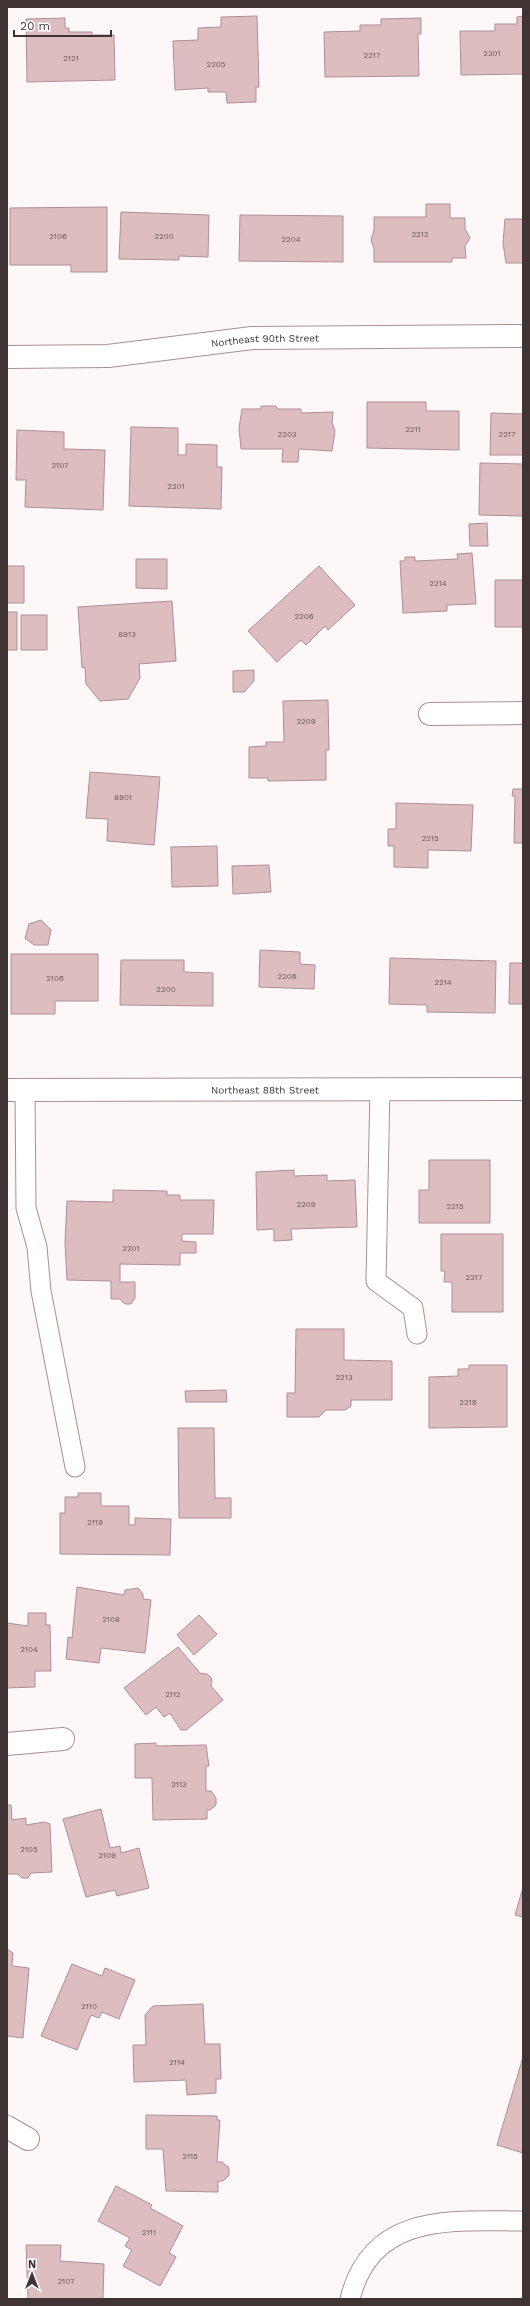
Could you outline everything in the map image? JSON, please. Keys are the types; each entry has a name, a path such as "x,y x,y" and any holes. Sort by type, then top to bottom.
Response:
{"street":[{"name":"Northeast 90th Street","path":"7,357 108,356 252,338 523,336"},
{"path":"430,714 523,713"},
{"name":"Northeast 88th Street","path":"16,1089 523,1089"},
{"path":"7,1744 63,1739"},
{"path":"7,2127 28,2139"}],"lane":[{"path":"380,1088 376,1280 413,1308 417,1334"},
{"path":"16,1089 26,1208 37,1247 41,1291 75,1467"},
{"path":"350,2299 355,2280 369,2256 390,2239 416,2226 453,2221 523,2221"}],"building":[{"path":"257,16 259,87 256,87 256,102 227,103 226,92 208,92 208,88 175,90 173,41 198,40 198,28 221,27 221,17"},
{"path":"523,16 523,74 461,75 460,31 495,31 495,24 517,24 517,17"},
{"path":"65,18 65,28 69,28 69,32 92,32 92,35 114,35 115,80 27,82 26,19"},
{"path":"421,18 421,34 418,34 419,76 325,77 324,32 360,31 360,25 381,25 381,19"},
{"path":"426,204 450,204 450,218 465,218 465,229 470,238 465,246 466,258 452,258 452,262 374,262 374,249 371,240 374,230 374,217 426,217"},
{"path":"107,207 107,272 71,272 71,265 10,265 10,208"},
{"path":"121,212 209,215 208,257 179,256 179,260 119,259"},
{"path":"240,215 343,216 343,262 239,261"},
{"path":"505,219 523,219 523,263 506,263 503,243"},
{"path":"367,402 426,402 426,411 459,411 459,450 367,448"},
{"path":"261,406 276,406 277,409 301,409 301,413 333,412 332,422 335,431 332,451 299,449 298,462 282,462 283,449 241,449 239,428 242,409 261,409"},
{"path":"491,413 523,414 523,455 490,455"},
{"path":"131,427 178,428 178,455 186,455 186,444 217,445 217,467 222,467 221,509 129,506"},
{"path":"17,430 64,432 64,449 105,450 103,510 25,507 26,480 16,480"},
{"path":"480,463 523,464 523,516 479,515"},
{"path":"487,523 488,546 470,546 469,524"},
{"path":"472,553 476,604 447,605 447,611 403,613 400,561 405,561 405,557 415,557 415,561 458,559 457,554"},
{"path":"136,559 167,559 167,589 136,588"},
{"path":"7,566 24,566 24,603 7,603"},
{"path":"319,566 355,605 328,630 325,626 306,645 301,640 277,662 248,631"},
{"path":"495,580 523,580 523,627 495,627"},
{"path":"172,601 176,661 139,664 140,678 128,699 100,701 86,684 85,667 82,668 78,607"},
{"path":"7,612 17,612 17,650 7,650"},
{"path":"21,615 47,615 47,650 21,650"},
{"path":"254,670 254,681 244,692 233,692 233,671"},
{"path":"328,700 329,750 326,750 326,780 268,781 268,778 249,778 249,747 266,746 266,742 284,742 283,701"},
{"path":"90,772 160,777 154,845 107,841 108,819 86,818"},
{"path":"513,789 523,789 523,843 514,843 515,796 512,796"},
{"path":"396,803 473,805 471,851 428,850 428,868 394,867 394,846 388,846 388,829 396,829"},
{"path":"217,846 218,886 172,887 171,847"},
{"path":"269,865 271,892 233,894 232,866"},
{"path":"41,920 51,930 48,945 34,945 25,938 29,924"},
{"path":"260,950 300,952 300,964 315,965 314,989 259,987"},
{"path":"11,954 98,954 98,1001 55,1001 55,1014 11,1014"},
{"path":"390,958 496,961 495,1013 427,1012 427,1005 389,1004"},
{"path":"121,960 184,960 184,972 213,973 213,1006 120,1005"},
{"path":"510,963 523,963 523,1004 509,1004"},
{"path":"429,1160 490,1160 490,1223 419,1223 419,1190 429,1190"},
{"path":"294,1170 294,1176 327,1175 327,1181 355,1180 357,1227 291,1229 292,1240 274,1241 274,1229 257,1230 256,1172"},
{"path":"113,1190 167,1191 167,1195 180,1195 180,1200 214,1200 213,1234 182,1234 182,1241 196,1242 196,1253 180,1253 180,1265 120,1264 120,1282 135,1282 135,1298 131,1304 125,1304 120,1299 111,1299 111,1281 67,1280 65,1242 67,1201 113,1202"},
{"path":"441,1234 503,1234 503,1312 452,1312 452,1282 444,1282 445,1271 441,1271"},
{"path":"296,1329 344,1329 344,1360 392,1361 392,1400 351,1400 351,1406 345,1410 326,1410 319,1417 287,1417 287,1393 295,1393"},
{"path":"469,1365 507,1365 507,1427 429,1428 429,1377 458,1376 458,1369 469,1369"},
{"path":"226,1390 227,1402 186,1402 185,1391"},
{"path":"178,1428 214,1428 215,1498 231,1498 231,1518 179,1518"},
{"path":"78,1493 101,1493 101,1506 129,1506 129,1525 135,1525 135,1518 171,1519 170,1555 60,1554 60,1513 65,1513 65,1497 78,1497"},
{"path":"77,1587 124,1595 125,1590 138,1588 143,1594 143,1599 151,1600 145,1653 101,1648 99,1663 66,1659 68,1637 72,1638"},
{"path":"28,1613 46,1613 46,1625 50,1625 51,1671 35,1671 35,1687 7,1688 7,1623 28,1626"},
{"path":"199,1615 217,1634 194,1655 177,1635"},
{"path":"178,1647 200,1673 207,1674 212,1679 211,1686 223,1700 186,1730 181,1730 170,1713 164,1717 156,1707 146,1715 124,1688"},
{"path":"156,1743 156,1746 206,1745 209,1766 206,1766 206,1791 211,1791 216,1798 216,1805 210,1810 207,1810 207,1819 153,1820 152,1778 135,1778 135,1744"},
{"path":"7,1805 11,1805 12,1820 26,1818 26,1825 45,1822 50,1824 52,1872 31,1873 28,1878 22,1878 18,1874 7,1874"},
{"path":"101,1809 110,1848 120,1846 121,1853 139,1848 149,1888 117,1896 115,1890 86,1897 63,1819"},
{"path":"523,1887 523,1917 515,1915"},
{"path":"7,1949 13,1953 12,1966 29,1968 23,2038 7,2036"},
{"path":"72,1964 102,1976 105,1968 135,1980 119,2019 102,2012 99,2018 91,2015 77,2050 41,2036"},
{"path":"203,2004 205,2044 220,2044 221,2079 216,2079 216,2093 187,2095 186,2080 134,2082 133,2045 146,2045 145,2015 153,2006"},
{"path":"523,2057 523,2153 497,2145"},
{"path":"146,2115 217,2116 217,2120 220,2120 217,2162 222,2162 229,2168 229,2175 223,2181 218,2181 218,2192 166,2191 163,2149 146,2149"},
{"path":"116,2186 152,2205 150,2208 183,2226 169,2253 176,2257 160,2286 123,2266 132,2250 125,2246 130,2238 98,2221"},
{"path":"26,2245 61,2245 60,2261 104,2264 103,2299 28,2299"}]}
